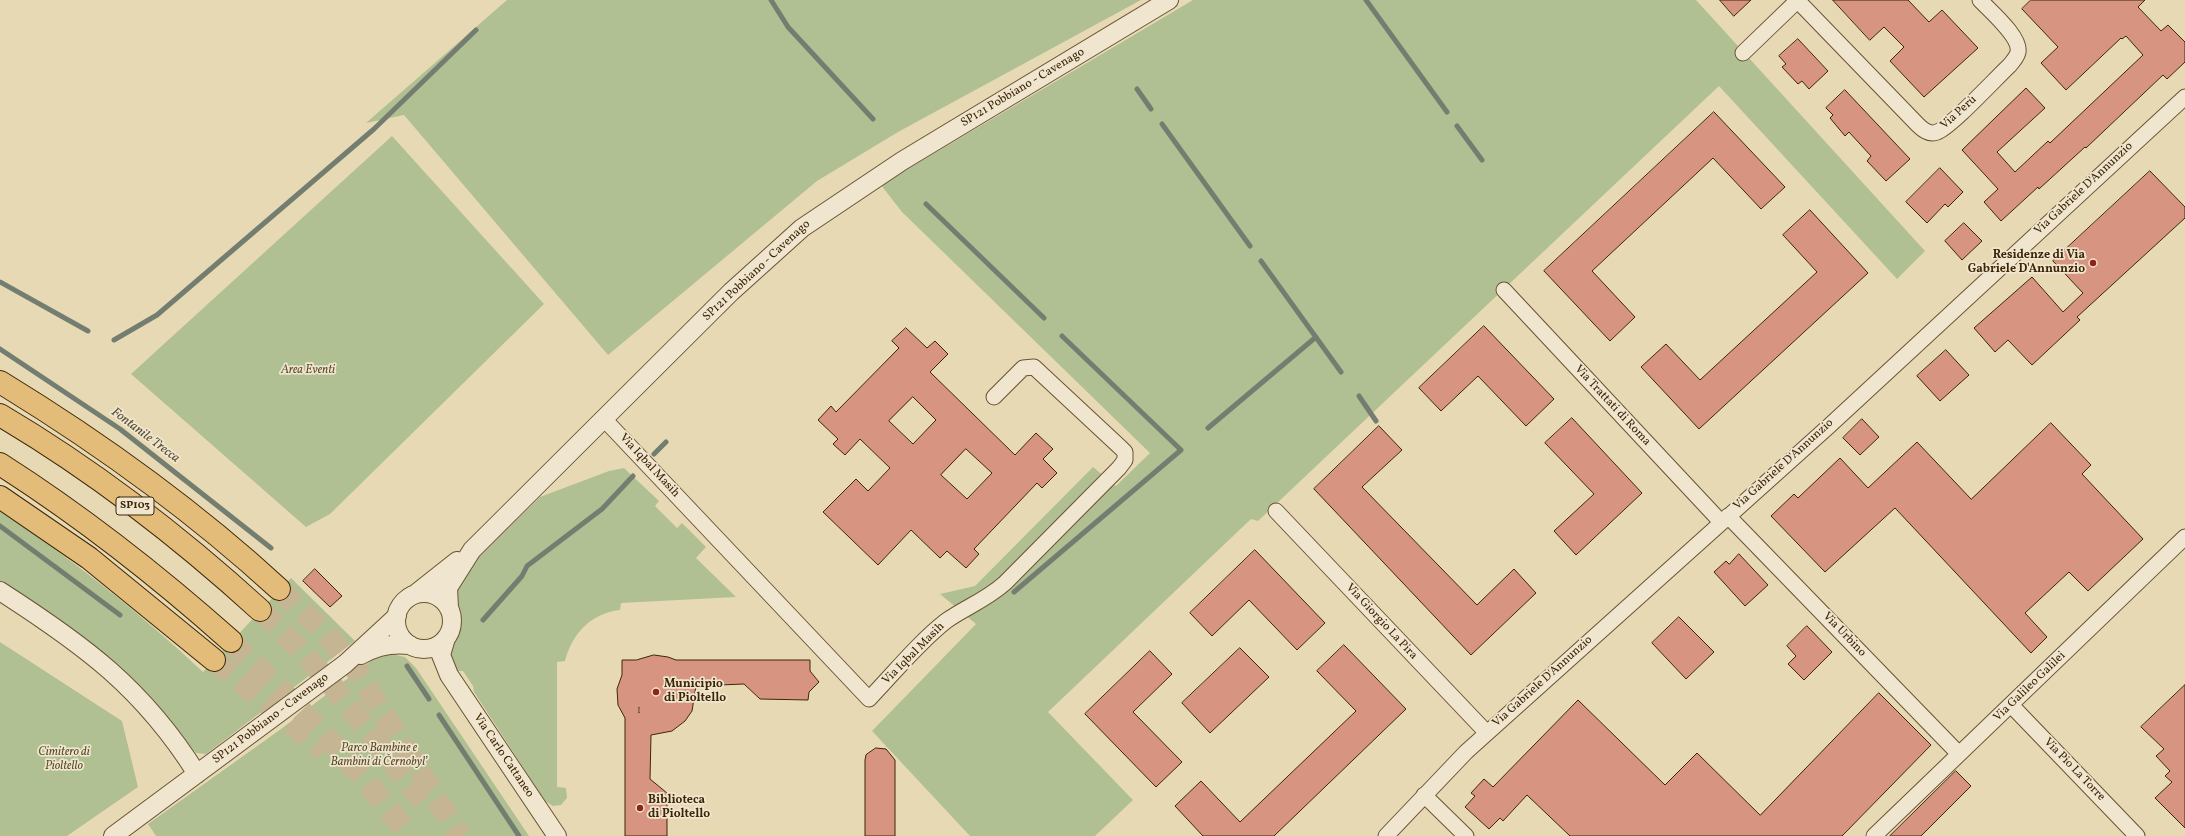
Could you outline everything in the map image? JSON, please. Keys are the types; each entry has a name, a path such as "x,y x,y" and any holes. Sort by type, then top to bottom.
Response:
{"highway":[{"path":"0,382 67,424 145,478 220,536 280,589"},
{"name":"SP103","path":"0,415 62,454 112,489 174,536 260,610"},
{"path":"0,464 80,517 139,561 231,641"},
{"path":"0,497 89,558 214,660"}],"street":[{"name":"SP121 Pobbiano - Cavenago","path":"113,836 345,664 396,616 402,603 472,550 732,292 802,228 902,161 1169,0"},
{"name":"Via Perù","path":"1798,0 1918,125 1927,132 1933,133 1947,126 2010,65 2018,53 2018,45 2014,37 1980,0"},
{"path":"1743,54 1798,0"},
{"name":"Via Gabriele D'Annunzio","path":"1386,836 1424,795 1487,733 1828,427 2185,97"},
{"name":"Via Trattati di Roma","path":"1504,290 1724,519"},
{"name":"Via Iqbal Masih","path":"604,419 869,699 938,628 953,617 987,598 1005,583 1107,480 1124,460 1125,452 1122,448 1034,367 1023,368 994,397"},
{"name":"Via Giorgio La Pira","path":"1276,511 1487,733"},
{"name":"Via Urbino","path":"1724,519 1959,754"},
{"name":"Via Galileo Galilei","path":"1874,836 2185,537"},
{"name":"SP121 Pobbiano - Cavenago","path":"345,664 372,649 389,645 432,648 446,638 452,622 449,608 448,588 472,550"},
{"path":"0,591 75,640 112,671 151,711 176,742 197,774"},
{"path":"414,595 423,593 434,595 444,601 449,608"},
{"path":"396,616 396,624 400,635 414,647"},
{"name":"Via Carlo Cattaneo","path":"446,638 441,655 449,675"},
{"name":"Via Carlo Cattaneo","path":"414,647 430,656 449,675 557,836"},
{"name":"Via Pio La Torre","path":"2011,705 2138,836"},
{"path":"1424,795 1466,836"}],"green space":[{"path":"507,0 1141,0 898,132 817,181 608,355 404,115 366,123"},
{"path":"1193,0 1696,0 1925,251 1897,279 1719,86 1258,521 1251,519 1048,712 1133,800 1095,836 970,836 872,731 976,624 940,594 975,586 1093,467 1116,486 1150,453 902,212 881,185"},
{"name":"Area Eventi","path":"392,136 544,304 330,514 306,527 131,374"},
{"path":"624,468 659,501 655,506 677,528 682,523 706,547 696,558 736,597 621,603 620,610 600,615 584,626 572,642 565,661 557,662 557,787 566,788 567,798 561,805 553,806 545,801 474,692 473,686 463,671 454,671 446,659 456,621 451,601 469,566 540,497 609,471"},
{"path":"0,511 79,567 130,607 203,672 291,578 355,641 206,754 196,753 164,717 0,584"},
{"name":"Cimitero di Pioltello","path":"0,642 122,721 138,787 67,836 0,836"},
{"name":"Parco Bambine e Bambini di Černobyl’","path":"392,654 405,657 416,668 529,836 156,836 148,824 281,729 372,660"}],"building":[{"path":"1720,0 1751,0 1734,16"},
{"path":"1833,0 1908,0 1929,22 1942,10 1978,48 1924,97 1890,61 1904,47 1884,27 1870,40"},
{"path":"2031,0 2145,0 2138,7 2161,31 2168,25 2185,42 2185,62 2167,79 2163,75 2086,148 2085,147 2039,189 2038,187 2001,221 1984,202 1998,189 1962,150 2026,88 2045,108 1997,152 2015,172 2048,141 2050,143 2143,55 2126,36 2122,39 2121,38 2066,90 2041,63 2058,47 2022,9"},
{"path":"1798,39 1828,71 1809,89 1802,81 1798,84 1782,67 1786,64 1779,56"},
{"path":"1845,90 1910,159 1886,181 1867,161 1871,156 1849,132 1845,136 1830,118 1833,115 1826,108"},
{"path":"1714,112 1785,187 1761,209 1713,158 1592,271 1635,317 1610,341 1544,271"},
{"path":"1940,168 1963,192 1948,207 1945,204 1927,223 1906,202"},
{"path":"2150,171 2185,207 2185,218 2077,317 2080,320 2032,365 2008,340 1995,352 1974,328 2032,277 2063,312 2083,293 2053,261"},
{"path":"1810,210 1868,273 1699,429 1641,367 1666,344 1700,380 1817,272 1783,235"},
{"path":"1964,223 1982,241 1962,260 1945,241"},
{"path":"1484,326 1554,399 1526,426 1478,376 1441,411 1419,388"},
{"path":"906,328 927,348 935,341 948,354 930,372 1015,455 1036,433 1053,449 1043,459 1057,473 1042,488 1037,483 974,549 979,554 966,568 947,551 940,558 911,530 878,565 823,512 856,479 868,491 890,468 860,439 845,455 833,444 838,439 818,420 831,406 836,412 899,348 892,341","holes":["913,397 936,420 913,444 889,421","966,449 992,473 967,499 941,475"]},
{"path":"1946,350 1969,375 1940,401 1917,376"},
{"path":"1572,418 1642,493 1576,555 1554,531 1594,494 1545,443"},
{"path":"1862,419 1879,437 1860,455 1843,438"},
{"path":"2051,423 2091,465 2082,474 2143,539 2088,591 2069,572 2025,613 2047,637 2031,653 1895,508 1825,572 1771,516 1794,494 1798,498 1840,458 1868,488 1917,442 1971,499"},
{"path":"1379,426 1402,450 1362,487 1477,605 1514,569 1536,593 1471,655 1314,489"},
{"path":"1255,550 1325,623 1297,650 1249,600 1212,636 1190,613"},
{"path":"1739,554 1768,585 1745,606 1714,572 1726,561 1729,564"},
{"path":"315,569 342,596 330,607 303,581"},
{"path":"1679,617 1714,652 1686,679 1652,643"},
{"path":"1807,626 1832,652 1804,680 1788,664 1796,656 1787,646"},
{"path":"1344,645 1406,709 1274,836 1203,836 1175,806 1201,781 1240,822 1356,711 1317,671"},
{"path":"1240,648 1269,677 1210,733 1182,703"},
{"path":"1150,651 1172,674 1133,712 1182,762 1156,787 1085,714"},
{"path":"654,655 676,660 810,660 810,671 819,682 809,692 808,700 760,699 744,684 696,686 692,711 685,721 672,731 651,735 650,779 667,793 667,836 625,836 625,718 618,705 617,689 622,675 622,660 636,660"},
{"path":"2185,685 2185,828 2155,798 2172,782 2165,776 2170,771 2156,756 2164,749 2141,727"},
{"path":"1879,693 1931,745 1842,836 1570,836 1527,795 1503,821 1500,818 1489,829 1465,807 1475,796 1471,793 1484,779 1493,787 1578,700 1665,785 1697,753 1760,815"},
{"path":"876,748 886,749 895,760 895,836 865,836 865,760 866,755"},
{"path":"1956,771 1971,786 1921,836 1890,836"}],"waterway":[{"path":"771,0 788,27 873,119"},
{"path":"1366,0 1447,112"},
{"path":"114,340 157,315 374,129 476,30"},
{"path":"1137,89 1151,109"},
{"path":"1162,124 1250,246"},
{"path":"1457,126 1482,160"},
{"path":"926,204 1044,318"},
{"path":"1261,261 1341,372"},
{"path":"0,282 88,331"},
{"path":"1014,592 1181,450 1062,336"},
{"path":"1208,428 1316,337"},
{"name":"Fontanile Trecca","path":"0,349 120,429 271,548"},
{"path":"1359,396 1376,421"},
{"path":"654,454 666,442"},
{"path":"483,620 522,576 527,566 602,509 633,476"},
{"path":"0,526 120,615"},
{"path":"407,666 429,699"},
{"path":"439,715 519,836"}],"tunnel":[{"path":"279,589 325,632 356,670 460,836"},
{"path":"260,610 304,654 346,702 422,801"},
{"path":"231,641 347,759 410,836"},
{"path":"214,660 324,751"}],"place":[{"name":"Residenze di Via Gabriele D'Annunzio","path":"2093,263"},
{"name":"Municipio di Pioltello","path":"656,692"},
{"name":"Biblioteca di Pioltello","path":"640,808"}]}
